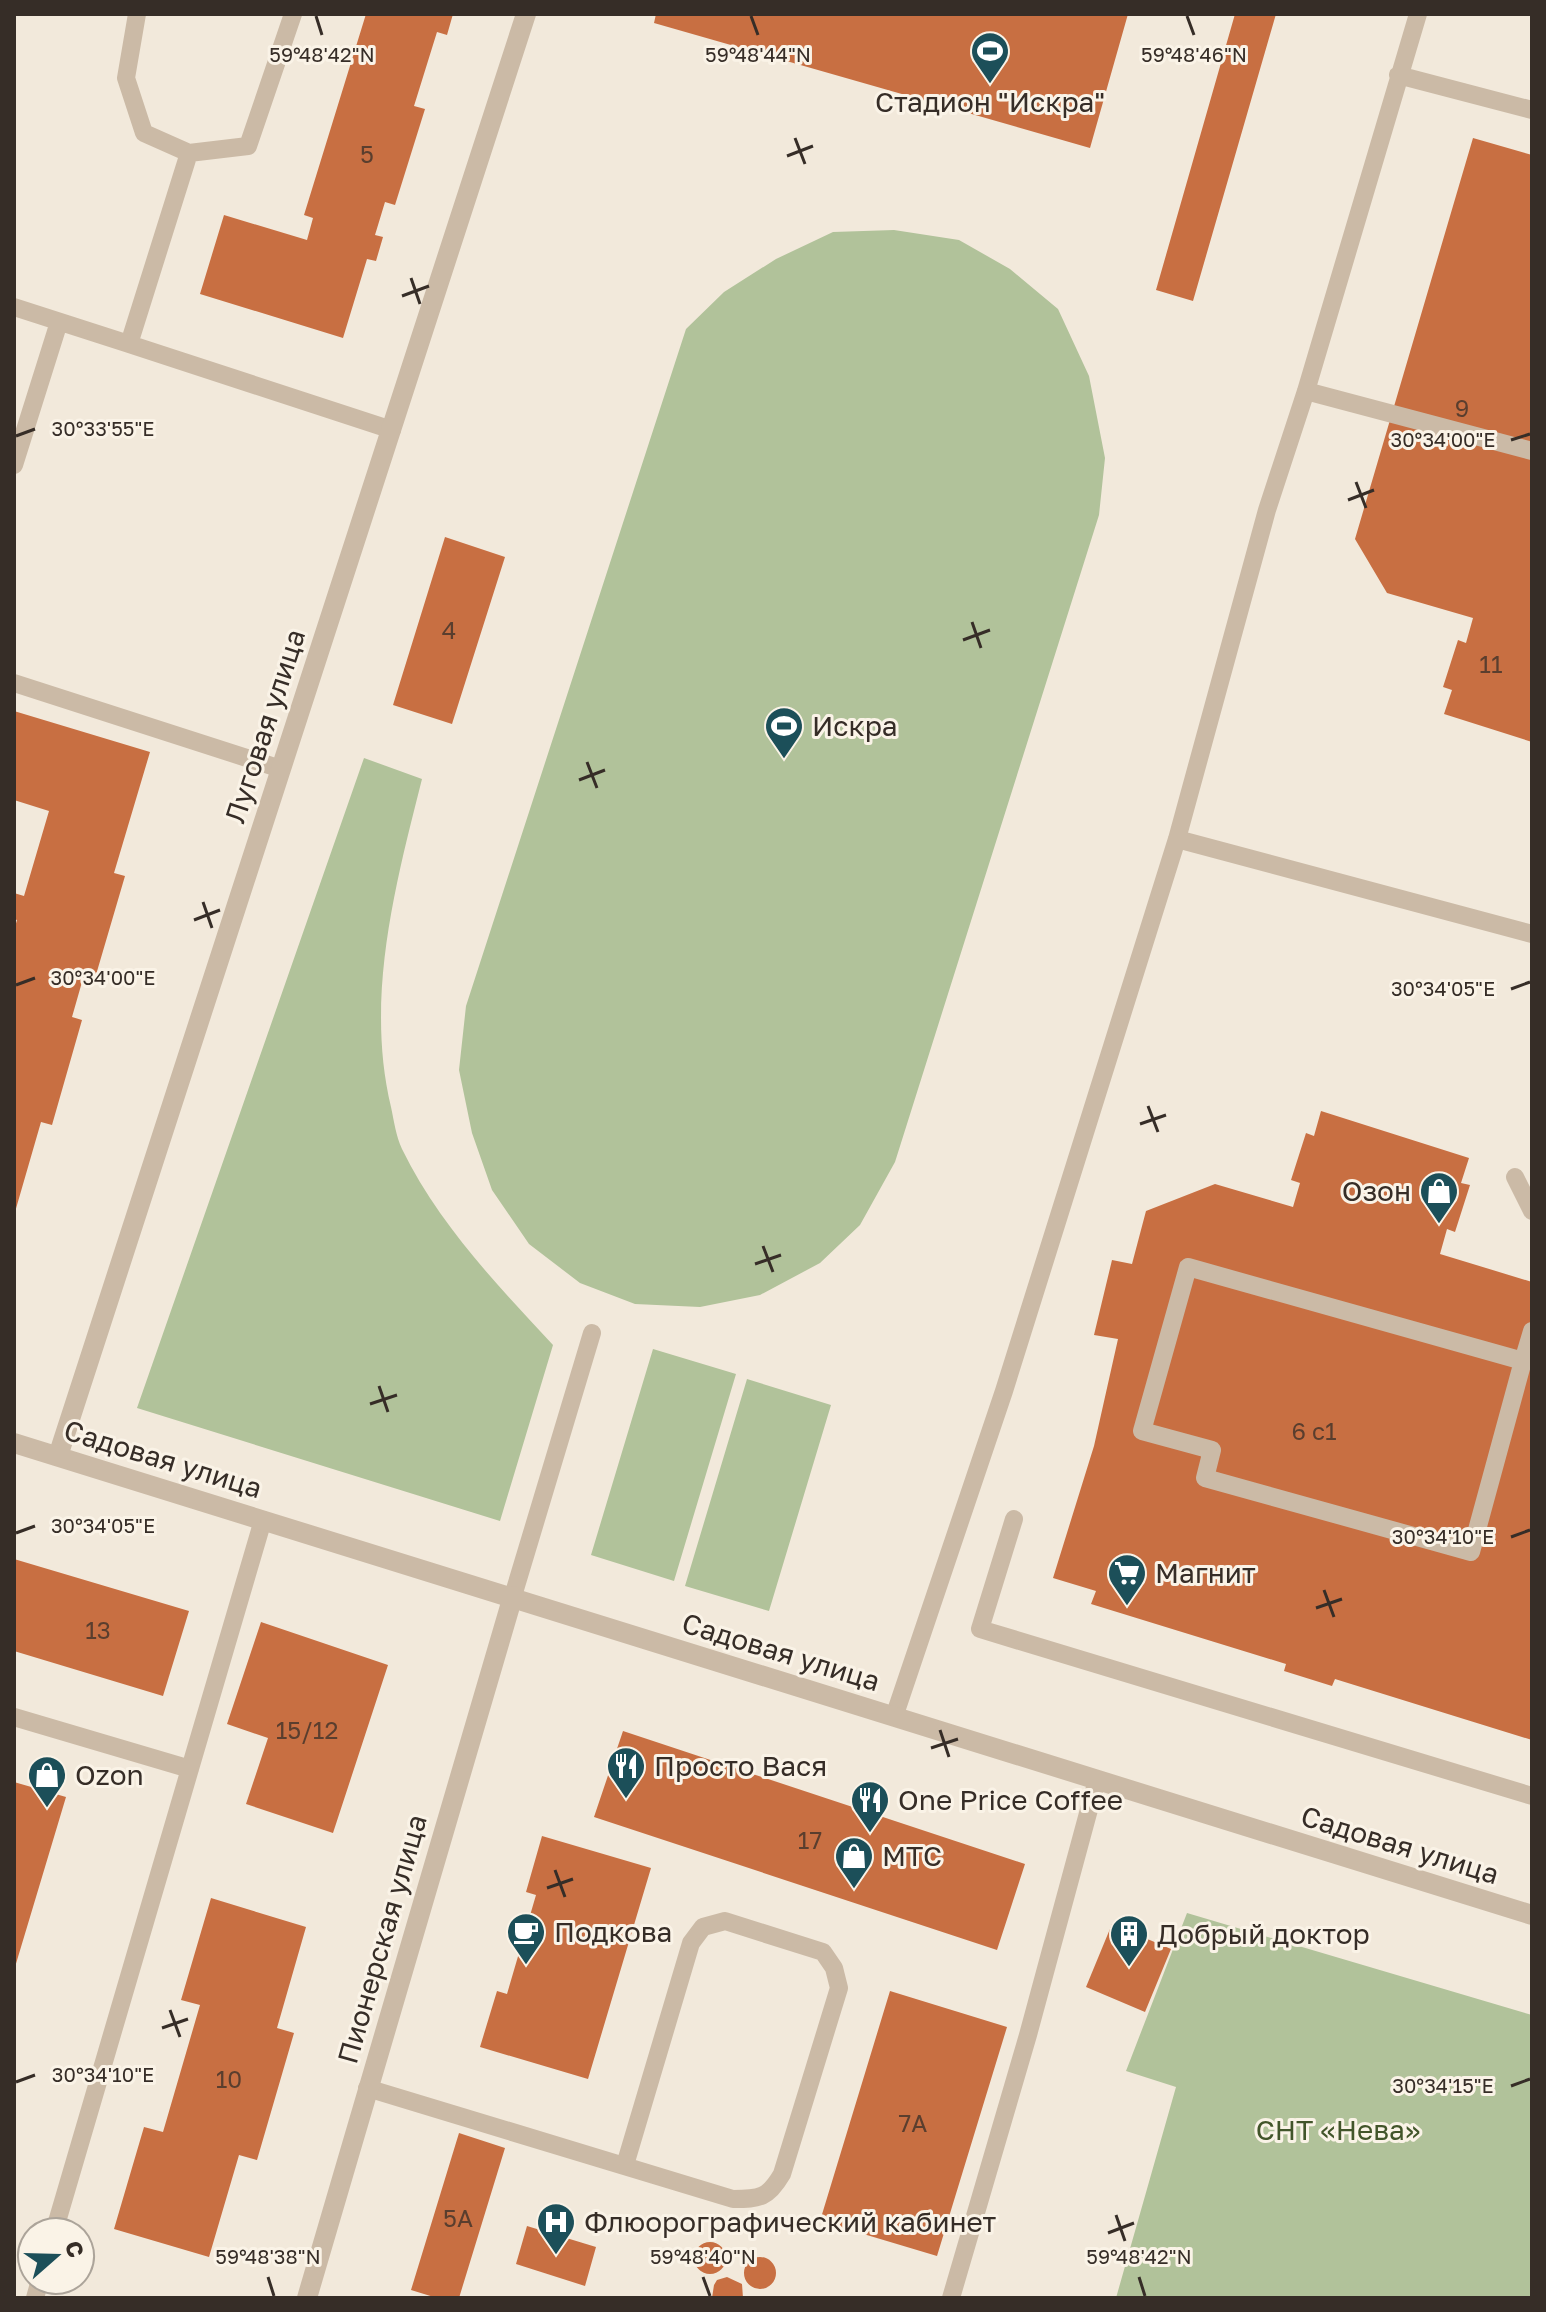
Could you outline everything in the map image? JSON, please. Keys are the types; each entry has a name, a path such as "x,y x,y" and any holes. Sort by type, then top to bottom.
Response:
{"street":[{"name":"Луговая улица","path":"58,1456 526,14"},
{"name":"Садовая улица","path":"14,1443 1532,1915"},
{"name":"Пионерская улица","path":"307,2298 513,1596"}],"lane":[{"path":"137,14 126,78 144,133 189,153 248,146 293,14"},
{"path":"894,1717 1004,1391 1177,839 1267,510 1306,391 1418,14"},
{"path":"1398,75 1532,110"},
{"path":"129,344 189,153"},
{"path":"14,307 392,430"},
{"path":"14,465 59,322"},
{"path":"1306,391 1532,451"},
{"path":"14,683 281,769"},
{"path":"1177,839 1532,934"},
{"path":"1515,1177 1532,1211"},
{"path":"1523,1361 1188,1267 1142,1431 1212,1450 1205,1478 1471,1552 1532,1331"},
{"path":"513,1596 592,1333"},
{"path":"1014,1519 980,1629 1532,1796"},
{"path":"59,2216 263,1520"},
{"path":"14,1717 190,1769"},
{"path":"951,2298 1028,2035 1097,1780"},
{"path":"367,2088 733,2199 757,2199 773,2190 782,2174 839,1988 834,1968 823,1952 725,1921 703,1927 691,1943 625,2165"}],"green space":[{"name":"Искра","path":"894,230 959,240 1010,269 1058,309 1089,376 1105,458 1099,515 895,1162 860,1225 820,1263 760,1295 700,1307 635,1304 580,1283 529,1244 492,1190 472,1133 459,1070 466,1006 686,329 724,292 776,259 833,232"},
{"path":"364,758 422,779 393,901 382,984 384,1066 398,1139 417,1176 451,1228 553,1345 500,1521 137,1408"},
{"path":"653,1349 736,1374 674,1581 591,1555"},
{"path":"747,1379 831,1405 769,1611 685,1586"},
{"name":"СНТ «Нева»","path":"1187,1913 1532,2015 1532,2298 1116,2298 1176,2087 1126,2071"}],"building":[{"path":"366,14 453,14 447,35 437,32 414,106 425,109 395,205 385,202 375,235 383,237 376,261 367,259 343,338 200,294 224,215 307,240 313,218 304,215"},
{"name":"Стадион \"Искра\"","path":"656,14 1128,14 1090,148 654,23"},
{"path":"1235,14 1276,14 1193,301 1156,290"},
{"path":"1473,138 1532,155 1532,742 1444,714 1452,690 1443,687 1458,640 1466,643 1473,618 1387,593 1355,539"},
{"path":"445,537 505,557 452,724 393,705"},
{"path":"14,711 150,752 114,873 125,876 93,985 82,982 72,1017 82,1020 52,1125 41,1122 15,1212 14,930 17,920 14,919 14,893 24,896 49,811 14,800"},
{"path":"1321,1111 1469,1158 1461,1183 1470,1185 1455,1232 1447,1229 1440,1254 1532,1282 1532,1740 1335,1679 1332,1686 1284,1671 1286,1664 1091,1604 1096,1591 1053,1578 1094,1446 1118,1339 1094,1335 1112,1260 1132,1264 1146,1211 1215,1184 1293,1207 1300,1183 1291,1180 1306,1133 1314,1136"},
{"path":"14,1559 189,1611 163,1696 14,1651"},
{"path":"261,1622 388,1665 333,1833 246,1804 268,1738 227,1724"},
{"path":"623,1731 1025,1864 997,1950 594,1817"},
{"path":"14,1782 66,1797 15,1967 14,1967"},
{"path":"542,1836 651,1868 588,2079 480,2047 497,1991 507,1994 536,1895 526,1892"},
{"path":"211,1898 306,1927 277,2028 294,2033 257,2160 239,2155 209,2257 114,2229 144,2127 163,2132 200,2005 181,2000"},
{"name":"Добрый доктор","path":"1112,1924 1171,1949 1145,2012 1086,1987"},
{"path":"890,1991 1007,2027 937,2256 820,2221"},
{"path":"459,2133 505,2148 459,2298 437,2298 411,2290"},
{"name":"Флюорографический кабинет","path":"527,2226 596,2247 585,2286 516,2264"},
{"path":"710,2242 722,2246 726,2258 722,2270 710,2274 698,2270 694,2258 698,2246"},
{"path":"760,2257 772,2261 776,2273 772,2285 760,2289 748,2285 744,2273 748,2261"},
{"path":"727,2277 742,2284 743,2298 712,2298 717,2280"}],"place":[{"name":"Стадион \"Искра\"","path":"990,85"},
{"name":"Искра","path":"784,760"},
{"name":"Озон","path":"1439,1225"},
{"name":"Магнит","path":"1127,1607"},
{"name":"Просто Вася","path":"626,1800"},
{"name":"Ozon","path":"47,1809"},
{"name":"One Price Coffee","path":"870,1834"},
{"name":"МТС","path":"854,1890"},
{"name":"Подкова","path":"526,1966"},
{"name":"Добрый доктор","path":"1129,1968"},
{"name":"Флюорографический кабинет","path":"556,2256"}]}
